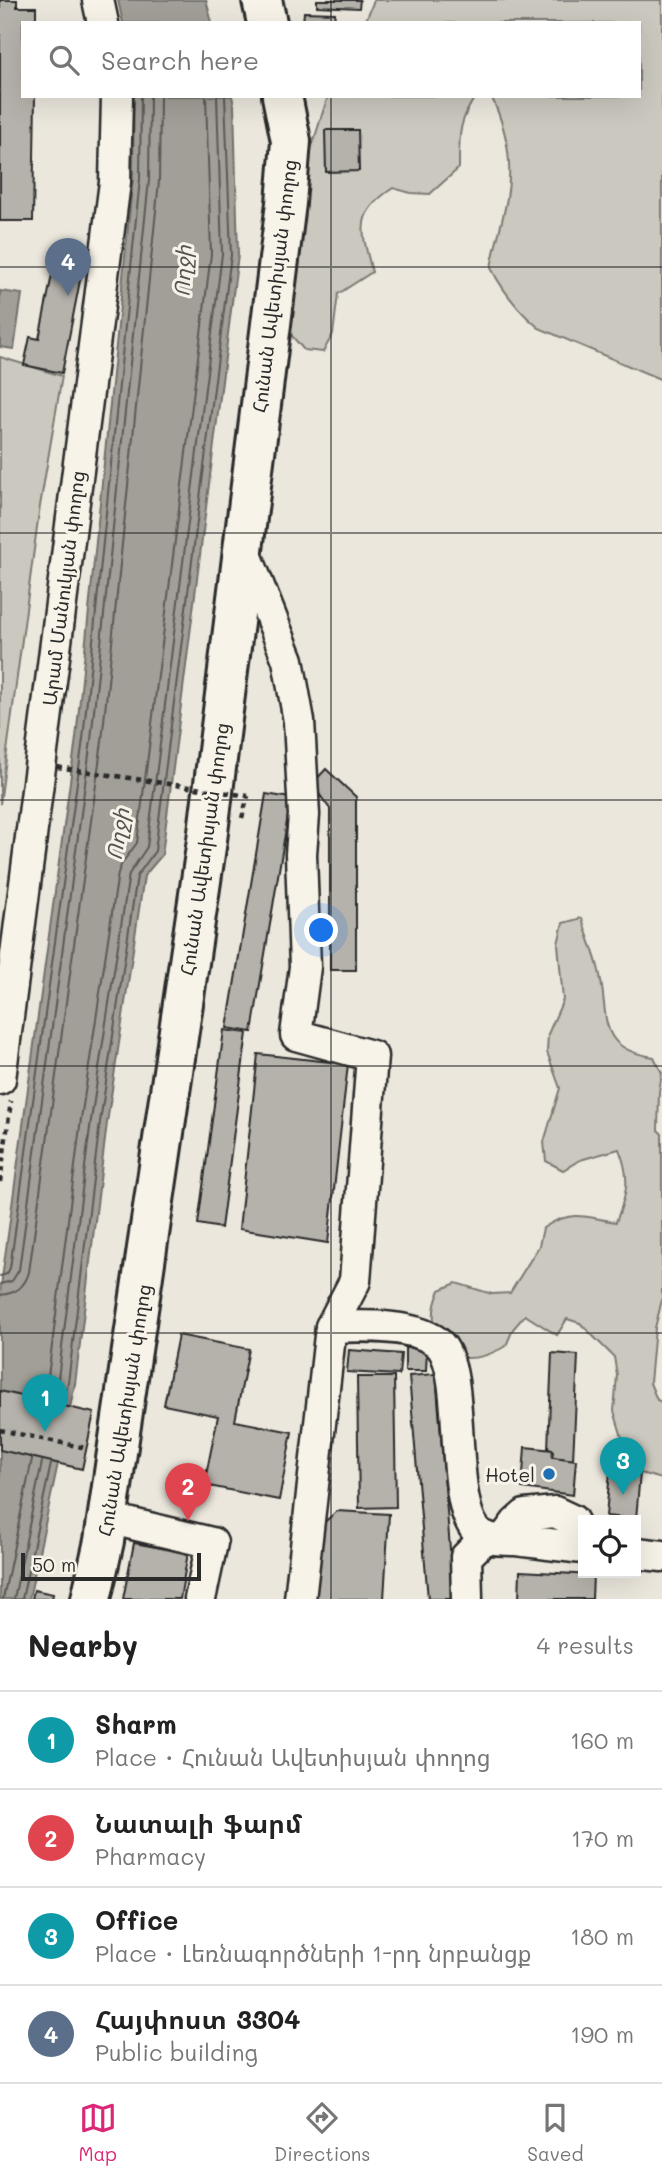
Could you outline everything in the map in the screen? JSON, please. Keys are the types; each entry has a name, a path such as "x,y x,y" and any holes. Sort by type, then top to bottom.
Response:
{"highway":[{"path":"262,0 267,21"},
{"name":"Հունան Ավետիսյան փողոց","path":"91,1599 107,1518 207,840 288,178 291,141 282,98"}],"street":[{"path":"98,0 103,21"},
{"name":"Արամ Մանուկյան փողոց","path":"0,1079 115,182 117,98"},
{"path":"244,548 288,660 299,721 304,815 301,866 304,967 296,1035 372,1056 355,1281 331,1327 300,1599"},
{"path":"331,1327 384,1326 404,1329 414,1331 440,1345 450,1366 464,1503 472,1526 495,1538 578,1547"},
{"path":"467,1599 466,1557 525,1515 555,1512 572,1520 578,1531"},
{"path":"107,1518 212,1543 200,1599"},
{"path":"641,1554 662,1556"}],"path":[{"path":"57,767 248,796"},
{"path":"0,1430 86,1448"}],"shaded area":[{"path":"374,0 662,0 662,380 539,328 512,300 491,268 509,185 509,159 504,133 492,98 641,98 641,21 366,21"},
{"path":"327,98 475,98 461,130 459,168 430,194 393,188 371,206 366,215 364,234 372,272 338,294 333,334 323,352 304,350 292,336 288,318 294,242 306,205 307,162"},
{"path":"0,357 62,376 39,512 0,804"},
{"path":"582,918 597,964 605,1015 613,1038 635,1053 654,1057 662,1073 658,1130 662,1134 662,1300 655,1328 650,1383 657,1400 662,1402 662,1479 640,1473 625,1447 614,1411 617,1375 614,1357 580,1323 567,1319 557,1335 525,1315 513,1329 506,1346 482,1356 462,1358 455,1357 435,1326 434,1319 440,1290 456,1283 492,1294 510,1293 539,1246 543,1228 553,1222 578,1216 616,1222 626,1186 625,1169 619,1149 580,1160 563,1170 546,1161 544,1142 560,1088 547,1052 548,1034 563,1000 558,944 563,923"}],"water":[{"path":"118,0 206,0 211,21 123,21"},
{"name":"Ողջի","path":"134,98 232,98 238,255 162,855 144,876 107,1123 75,1384 29,1599 0,1599 0,1293 76,738 133,178"},
{"path":"0,291 22,294 14,349 0,347"}],"building":[{"path":"0,0 17,0 17,7 36,7 36,21 21,21 21,98 35,98 33,221 0,221"},
{"path":"317,0 360,0 359,8 317,6"},
{"path":"304,12 335,13 334,21 303,21"},
{"path":"325,130 358,130 359,171 326,172"},
{"path":"54,265 82,270 62,373 24,365 30,337 39,339"},
{"path":"326,769 356,797 356,970 330,970 330,809 312,784"},
{"path":"266,794 291,798 252,1032 227,1028"},
{"path":"224,1030 247,1033 221,1228 198,1224"},
{"path":"258,1054 348,1064 328,1243 239,1229"},
{"path":"178,1335 249,1349 235,1421 292,1432 279,1500 204,1485 218,1416 164,1405"},
{"path":"405,1348 427,1348 426,1371 405,1371"},
{"path":"349,1350 401,1354 399,1375 347,1372"},
{"path":"552,1353 578,1355 573,1460 552,1457 553,1450 548,1449"},
{"path":"436,1374 454,1599 428,1599 409,1376"},
{"path":"357,1377 394,1377 396,1507 359,1508"},
{"path":"0,1391 94,1413 82,1469 0,1450"},
{"name":"Hotel","path":"525,1447 553,1450 552,1457 576,1460 573,1495 522,1488"},
{"path":"610,1471 640,1473 636,1515 606,1515"},
{"path":"337,1511 389,1514 384,1599 314,1599 319,1527"},
{"path":"134,1543 188,1553 180,1599 123,1599"},
{"path":"520,1571 578,1574 578,1578 593,1578 592,1599 519,1599"},
{"path":"34,1590 53,1594 52,1599 32,1599"}],"place":[{"name":"Հայփոստ 3304","path":"68,296"},
{"name":"Sharm","path":"45,1432"},
{"name":"Hotel","path":"549,1474"},
{"name":"Office","path":"623,1495"},
{"name":"Նատալի ֆարմ","path":"188,1521"}]}
